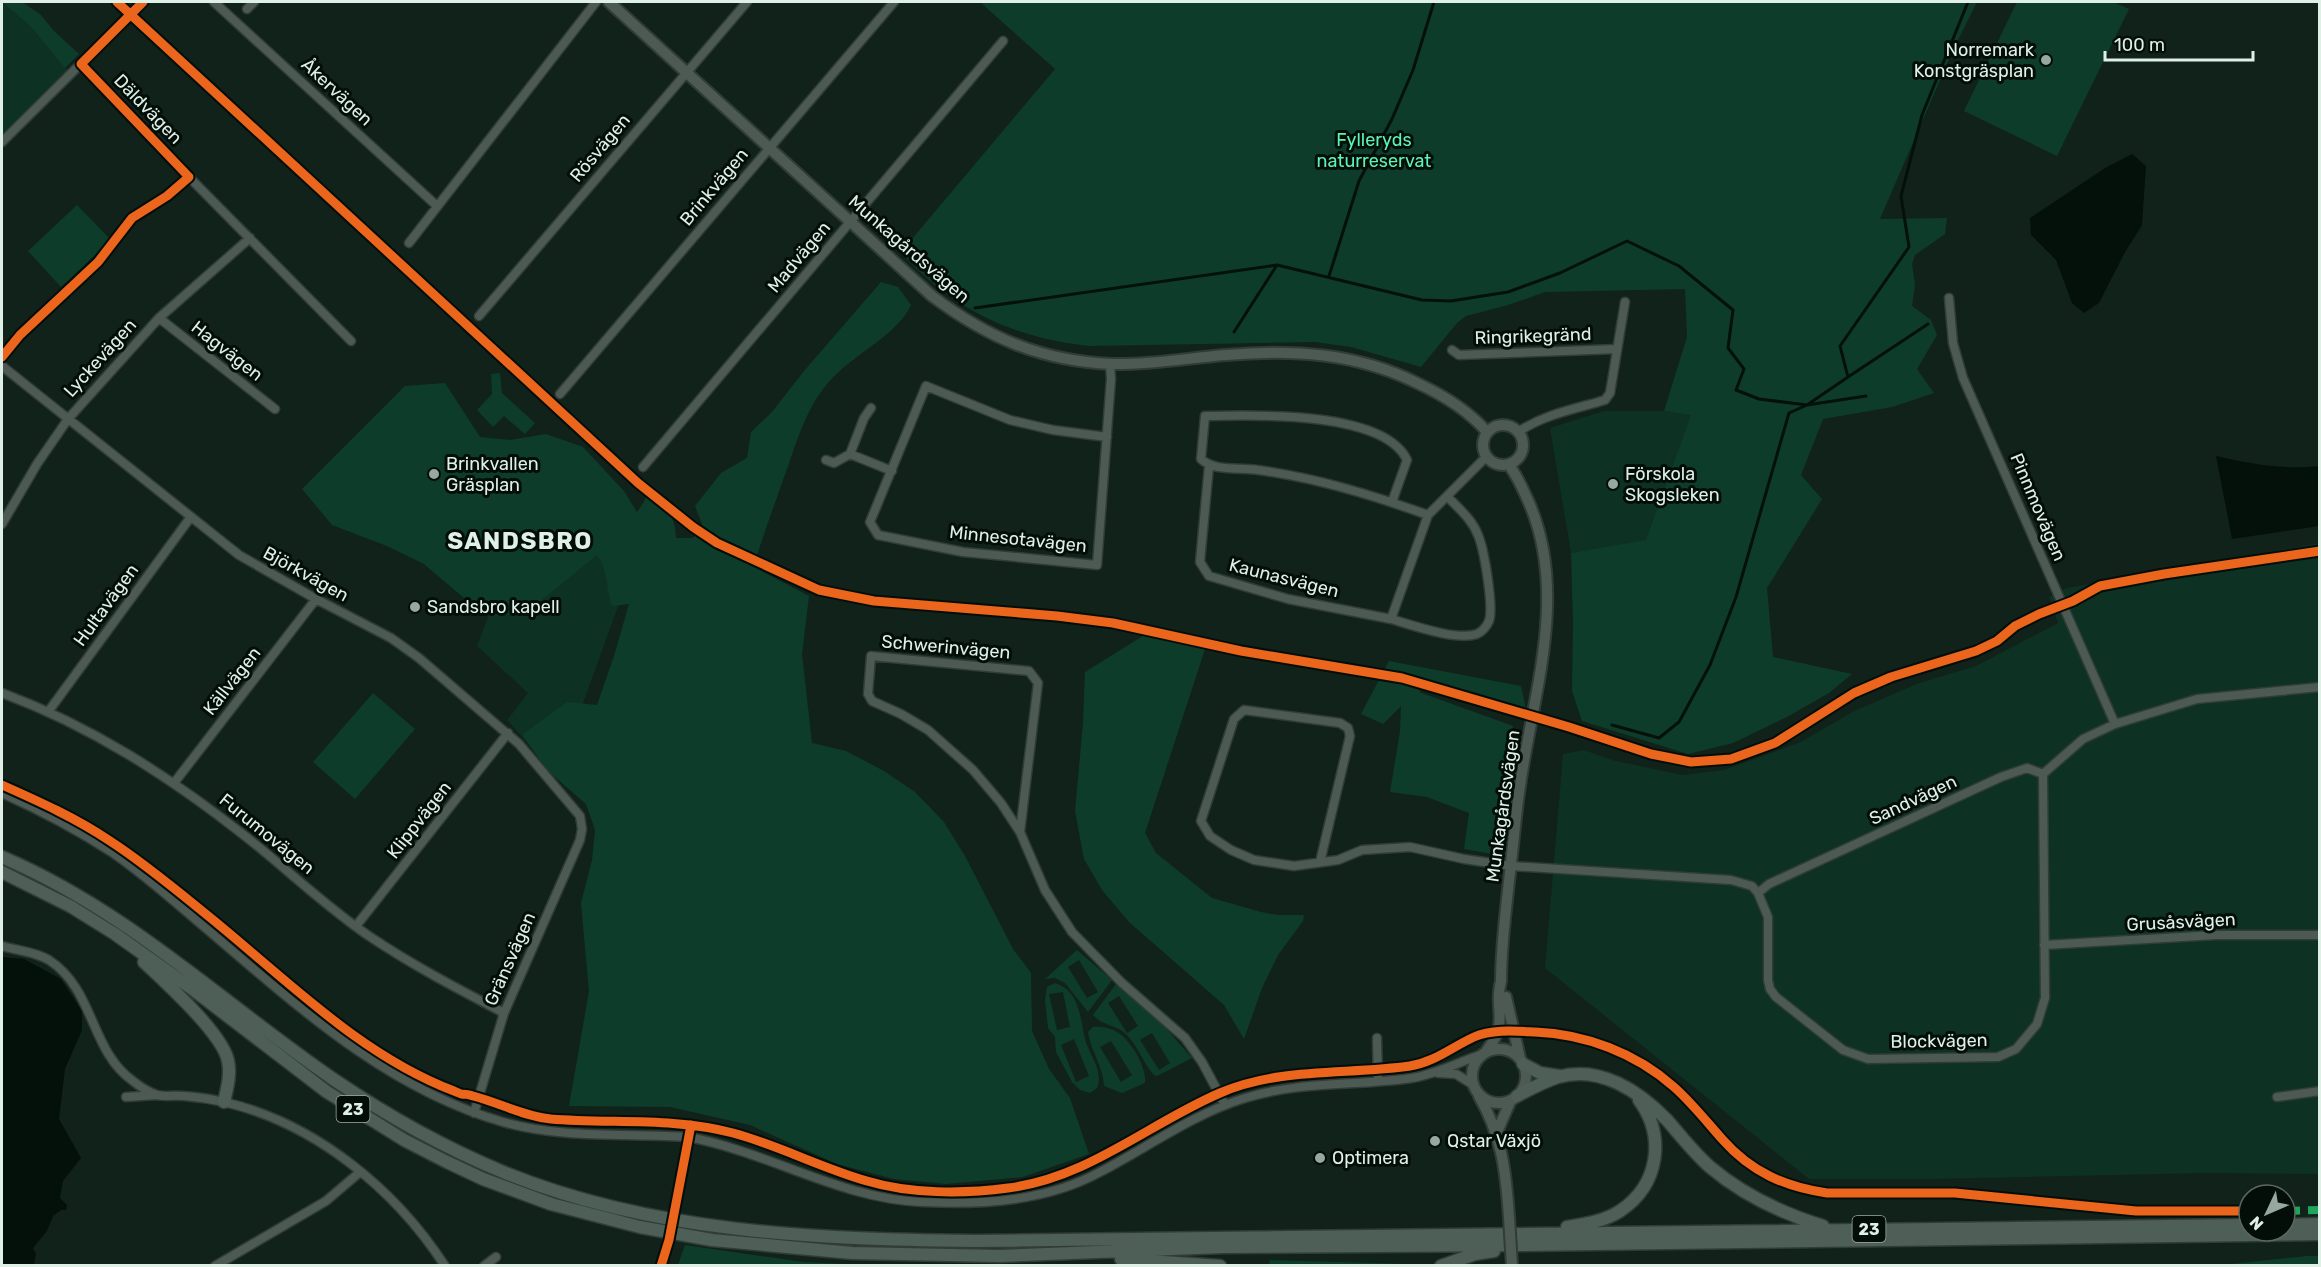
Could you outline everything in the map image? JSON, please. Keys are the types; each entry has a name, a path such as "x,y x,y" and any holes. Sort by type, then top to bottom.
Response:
{"main road":[{"name":"23","path":"2,857 70,890 115,917 331,1077 391,1116 434,1140 504,1173 586,1200 676,1220 778,1234 870,1239 1028,1241 2237,1225"},
{"name":"23","path":"2,872 70,906 122,939 308,1078 361,1114 447,1162 483,1179 551,1204 640,1227 752,1245 852,1253 1063,1254 1223,1247 2319,1234"},
{"path":"122,939 192,1011 224,1050 229,1069 224,1102"},
{"path":"1522,1061 1540,1073 1560,1077"},
{"path":"1514,1098 1560,1077 1580,1074 1617,1082 1655,1109 1708,1165 1737,1188 1774,1208 1835,1229"},
{"path":"1521,1233 1580,1225 1605,1218 1620,1211 1643,1190 1654,1164 1655,1135 1652,1121 1633,1092"},
{"path":"2297,1225 2319,1224"},
{"path":"1441,1266 1475,1254 1525,1245"},
{"path":"1063,1254 1220,1266"}],"street":[{"path":"2,142 143,2"},
{"name":"Åkervägen","path":"214,2 437,206"},
{"path":"247,9 254,2"},
{"path":"410,243 596,2"},
{"name":"Munkagårdsvägen","path":"609,2 932,296 987,333 1020,347 1110,364 1138,364 1282,352 1345,358 1405,376 1434,391 1468,413 1487,432"},
{"name":"Rösvägen","path":"479,316 747,2"},
{"name":"Brinkvägen","path":"560,394 894,2"},
{"name":"Madvägen","path":"643,467 1003,40"},
{"name":"Däldvägen","path":"81,64 351,341"},
{"name":"Lyckevägen","path":"2,524 37,464 68,419 159,318 250,238"},
{"name":"Pinnmovägen","path":"1949,298 1953,342 1963,378 2115,724"},
{"name":"Ringrikegränd","path":"1518,432 1533,422 1552,415 1605,400 1610,393 1625,302"},
{"name":"Hagvägen","path":"159,318 274,410"},
{"name":"Ringrikegränd","path":"1452,350 1459,355 1617,349"},
{"name":"Minnesotavägen","path":"1107,437 1053,430 1010,420 926,387 870,522 878,535 963,552 1097,565 1107,437 1111,379 1110,364"},
{"name":"Björkvägen","path":"2,366 238,555 391,638 448,681 508,734 547,776 582,821"},
{"path":"826,460 834,463 850,454 864,418 871,408"},
{"name":"Kaunasvägen","path":"1392,502 1407,460 1403,452 1376,434 1337,422 1283,415 1205,416 1201,459 1209,466 1200,562 1209,576 1288,599 1460,635 1476,634 1483,630 1489,620 1484,552 1471,521 1447,496"},
{"path":"1503,425 1514,428 1518,432 1523,442 1521,454 1509,465 1496,465 1486,458 1482,447 1487,432 1503,425"},
{"path":"850,454 892,471"},
{"path":"1391,619 1428,514 1486,458"},
{"name":"Munkagårdsvägen","path":"1484,1053 1498,1034 1501,1023 1498,990 1501,981 1504,917 1520,787 1545,631 1547,579 1543,549 1534,514 1521,484 1509,465"},
{"path":"1209,466 1257,470 1339,485 1428,514"},
{"name":"Hultavägen","path":"48,712 190,518"},
{"name":"Källvägen","path":"174,783 316,599"},
{"name":"Schwerinvägen","path":"1020,832 1038,683 1034,676 1029,671 871,657 868,694 872,701 916,722 954,751 988,787 1020,832 1045,890 1067,924 1086,948 1117,978 1185,1038 1202,1062 1225,1105"},
{"path":"2043,774 2083,739 2115,724 2197,699 2319,687"},
{"name":"Furumovägen","path":"2,693 48,712 134,757 174,783 245,836 356,926 403,957 504,1013"},
{"path":"1320,861 1350,736 1348,728 1340,723 1244,710 1234,719 1201,821 1210,836 1231,850 1254,860 1294,866 1338,860 1362,850 1410,847 1464,859 1511,866 1731,880 1752,886 1758,893"},
{"name":"Klippvägen","path":"356,926 508,734"},
{"name":"Sandvägen","path":"1758,893 1769,884 2001,777 2027,768 2043,774"},
{"name":"Blockvägen","path":"1758,893 1768,917 1770,989 1776,997 1843,1050 1868,1059 1998,1057 2016,1049 2037,1024 2045,998 2043,774"},
{"path":"2,793 64,823 114,854 147,878 320,1024 361,1054 421,1089 474,1113 516,1125 559,1131 688,1137 728,1146 873,1197 922,1202 985,1202 1049,1192 1099,1173 1203,1114 1267,1092 1435,1073 1456,1074 1475,1088 1484,1099 1493,1102 1514,1098"},
{"name":"Gränsvägen","path":"474,1113 504,1013 575,851 582,829 582,821"},
{"name":"Grusåsvägen","path":"2044,945 2216,935 2319,935"},
{"path":"2,945 32,952 63,972 76,986 116,1066 132,1081 157,1095"},
{"name":"Munkagårdsvägen","path":"1501,981 1522,1061"},
{"path":"1377,1038 1378,1081"},
{"path":"1435,1073 1484,1053 1505,1049 1522,1061 1526,1081 1514,1098 1497,1132"},
{"path":"1484,1053 1473,1065 1475,1088 1497,1132 1506,1178 1512,1266"},
{"path":"2277,1097 2319,1091"},
{"path":"126,1097 183,1096 224,1102 278,1120 304,1133 334,1151 404,1213 429,1242 445,1266"},
{"path":"674,1211 688,1137"},
{"path":"215,1266 326,1201 360,1172"},
{"path":"661,1266 669,1240"},
{"path":"484,1266 496,1257"}],"shaded area":[{"path":"2,2 31,27 71,74 2,142"},
{"path":"2132,154 2146,166 2142,225 2099,303 2084,313 2072,303 2056,260 2031,235 2030,218 2105,168"},
{"name":"Förskola Skogsleken","path":"1604,411 1664,411 1692,415 1646,541 1571,553 1550,428"},
{"path":"2216,456 2268,466 2319,466 2319,526 2232,539"},
{"path":"548,496 625,587 557,775 507,720 528,693 477,646 491,609"},
{"path":"2319,543 2319,1174 2207,1173 1931,1179 1809,1179 1545,968 1563,754 1584,750 1612,760 1682,775 1724,770 1801,742 1854,711 1919,683 1976,666 2058,623 2049,597 2067,588"},
{"path":"2,957 24,959 61,979 82,1011 82,1030 65,1069 59,1119 81,1158 63,1181 60,1198 67,1205 66,1210 61,1210 53,1216 47,1231 33,1248 36,1254 34,1265 2,1265"}],"green space":[{"path":"2,2 22,2 40,14 54,31 79,54 65,68 31,27"},
{"name":"Fylleryds naturreservat","path":"980,2 1977,2 1953,50 1880,219 1947,218 1945,234 1915,255 1912,264 1915,285 1912,306 1931,320 1937,335 1917,369 1934,393 1892,407 1823,419 1801,475 1822,499 1767,588 1773,657 1852,674 1829,693 1787,717 1733,743 1688,754 1582,721 1572,691 1571,553 1646,540 1691,415 1664,411 1687,337 1685,289 1545,292 1466,316 1457,323 1421,367 1351,347 1315,342 1089,346 1062,342 1010,328 962,305 940,289 901,252 1055,69"},
{"name":"Norremark Konstgräsplan","path":"2017,2 2113,2 2129,9 2057,156 1964,111"},
{"path":"77,205 111,240 61,287 28,251"},
{"path":"881,282 898,287 911,305 896,326 837,373 819,394 796,444 754,567 809,596 802,654 812,743 846,751 884,771 915,792 944,822 965,856 1013,949 1031,973 1032,1031 1049,1069 1070,1098 1089,1154 1023,1177 946,1184 894,1179 837,1164 750,1125 670,1107 569,1106 589,991 581,903 592,860 595,830 586,804 548,771 522,735 567,702 597,705 629,604 612,606 605,573 597,555 526,613 494,616 464,598 424,564 387,546 332,525 302,489 405,386 445,383 480,437 510,440 546,434 583,447 624,491 637,512 646,495 668,512 674,522 676,538 693,538 702,524 695,506 721,473 747,458 751,432 772,412 804,371"},
{"path":"500,373 502,393 535,423 525,434 504,416 493,427 477,410 492,394 491,374"},
{"path":"1146,634 1206,646 1145,833 1156,853 1212,898 1261,912 1278,915 1304,915 1303,921 1278,955 1262,988 1244,1039 1224,1005 1129,922 1102,890 1084,859 1075,811 1085,672"},
{"path":"1389,661 1521,686 1526,709 1525,717 1425,687 1419,692 1513,726 1498,855 1464,849 1469,813 1427,797 1390,792 1400,731 1401,706 1383,724 1361,714"},
{"path":"373,693 415,729 355,799 313,762"},
{"path":"1077,950 1112,980 1088,1012 1065,983 1055,978 1045,979","holes":["1079,960 1098,992 1087,998 1068,967"]},
{"path":"1055,983 1063,987 1070,992 1078,1006 1085,1039 1099,1075 1097,1088 1090,1093 1080,1090 1072,1082 1056,1052 1055,1037 1048,1028 1045,1000 1047,987","holes":["1063,992 1070,1027 1057,1030 1049,994","1074,1039 1089,1076 1076,1082 1061,1045"]},
{"path":"1116,984 1163,1025 1192,1058 1157,1076 1154,1075 1126,1034 1093,1015","holes":["1119,996 1138,1026 1127,1033 1108,1003","1152,1033 1170,1063 1159,1070 1140,1040"]},
{"path":"1093,1027 1103,1027 1114,1030 1125,1038 1141,1063 1145,1083 1122,1093 1104,1086 1102,1072 1088,1032","holes":["1111,1041 1132,1075 1121,1082 1100,1047"]},
{"path":"685,1245 803,1262 864,1265 678,1265"},
{"path":"2319,1256 2319,1265 2221,1265"},
{"path":"1270,1260 1404,1264 1269,1265"}],"waterway":[{"path":"1329,276 1359,181 1392,119 1413,70 1434,2"},
{"path":"1612,725 1659,738 1679,722 1710,665 1736,597 1789,413 1807,405 1848,377 1840,346 1909,247 1901,196 1922,115 1968,2"},
{"path":"975,308 1277,265 1422,300 1451,301 1508,292 1560,273 1627,241 1679,266 1733,310 1728,348 1744,369 1736,390 1759,399 1807,405 1866,396"},
{"path":"1234,332 1277,265"},
{"path":"1848,377 1928,324"}],"marked path":[{"path":"2297,1211 2320,1210"}],"cycle path":[{"path":"117,2 638,483 717,543 819,590 874,601 1057,616 1113,623 1241,651 1402,678 1569,727 1651,754 1691,762 1731,759 1775,743 1854,693 1891,677 1976,651 1997,641 2015,626 2073,601 2100,586 2320,551"},
{"path":"2,357 20,335 98,262 132,218 167,196 189,177 81,64 143,2"},
{"path":"2,785 70,817 123,849 324,1013 354,1036 419,1076 461,1094 551,1119 665,1123 733,1133 850,1176 884,1185 919,1191 955,1192 1008,1188 1037,1182 1091,1162 1194,1106 1243,1085 1290,1075 1410,1066 1435,1058 1481,1034 1512,1031 1572,1037 1591,1041 1627,1055 1674,1087 1745,1161 1770,1176 1797,1187 1827,1193 1955,1193 2136,1211 2237,1211"},
{"path":"661,1266 669,1240 691,1125"}],"place":[{"name":"Norremark Konstgräsplan","path":"2046,60"},
{"name":"Brinkvallen Gräsplan","path":"434,474"},
{"name":"Förskola Skogsleken","path":"1613,484"},
{"name":"Sandsbro kapell","path":"415,607"},
{"name":"Qstar Växjö","path":"1435,1141"},
{"name":"Optimera","path":"1320,1158"}],"district":[{"name":"SANDSBRO","path":"520,541"}]}
